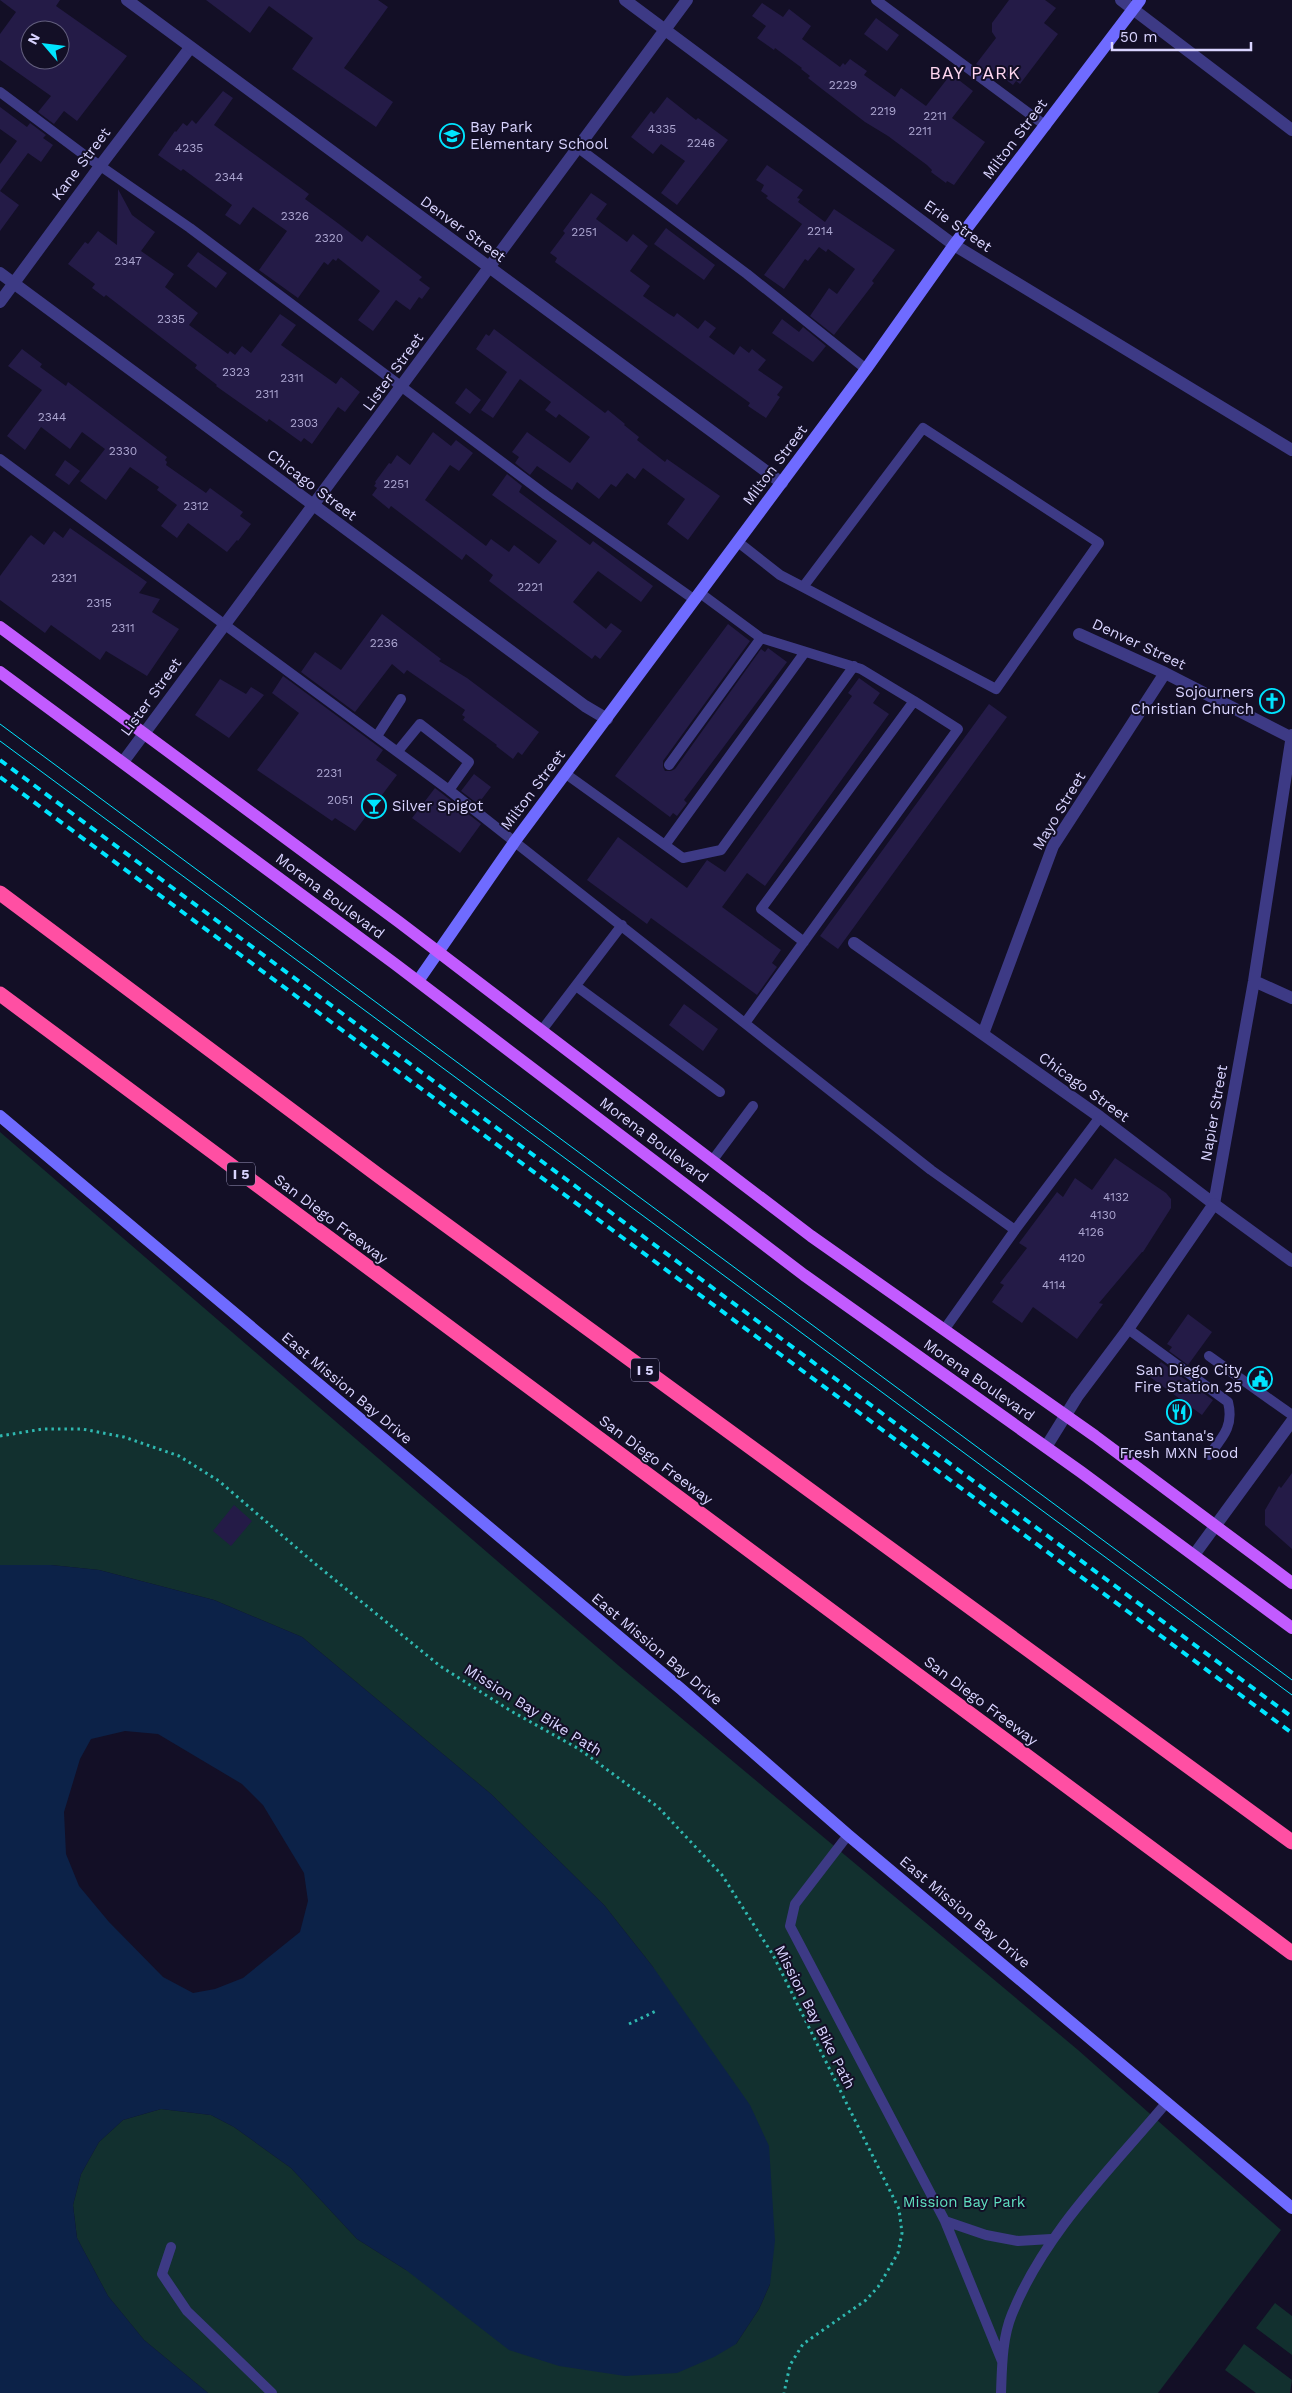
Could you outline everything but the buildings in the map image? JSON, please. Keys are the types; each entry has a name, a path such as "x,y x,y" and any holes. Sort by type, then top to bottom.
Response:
{"highway":[{"name":"I 5","path":"0,893 379,1176 1292,1842"},
{"name":"San Diego Freeway","path":"0,994 1292,1953"}],"main road":[{"name":"Milton Street","path":"418,981 515,841 866,369 954,245 1136,5"},
{"name":"Morena Boulevard","path":"0,627 438,951 811,1236 1066,1416 1292,1583"},
{"name":"Morena Boulevard","path":"0,672 418,981 804,1275 1046,1447 1292,1628"},
{"name":"East Mission Bay Drive","path":"0,1116 674,1683 848,1835 1292,2208"}],"street":[{"name":"Denver Street","path":"127,0 782,483"},
{"name":"Erie Street","path":"625,0 954,245 1292,450"},
{"name":"Lister Street","path":"123,762 312,505 402,388 686,0"},
{"path":"1121,0 1136,5 1292,130"},
{"name":"Kane Street","path":"0,302 190,48"},
{"name":"Chicago Street","path":"0,273 577,700 607,719"},
{"name":"Denver Street","path":"1079,634 1165,673 1292,737"},
{"name":"Mayo Street","path":"983,1034 1052,846 1165,673"},
{"name":"Napier Street","path":"1046,1447 1077,1397 1128,1329 1214,1204 1254,981 1292,737"},
{"name":"Chicago Street","path":"854,943 1100,1117 1292,1261"},
{"path":"1254,981 1292,998"},
{"path":"1194,1555 1292,1421"}],"lane":[{"path":"876,0 1046,126"},
{"path":"0,92 100,166 190,228 546,494 760,638 854,666 958,729 746,1024"},
{"path":"577,147 747,274 866,369"},
{"path":"738,542 780,575 996,689 1099,543 923,428 803,587"},
{"path":"0,459 398,751 622,925 931,1170 1015,1230"},
{"path":"669,765 760,638"},
{"path":"665,845 805,652"},
{"path":"566,774 683,858 721,850 854,666"},
{"path":"377,736 401,699"},
{"path":"804,942 761,909 914,701"},
{"path":"398,751 420,724 469,762 449,790"},
{"path":"542,1030 622,925"},
{"path":"576,986 720,1092"},
{"path":"712,1161 753,1106"},
{"path":"944,1330 1015,1230 1100,1117"},
{"path":"1128,1329 1228,1402 1231,1414 1229,1426 1209,1455"},
{"path":"1209,1356 1292,1414"},
{"path":"848,1835 795,1904 790,1926 945,2221 1002,2361"},
{"path":"1001,2393 1002,2361 1011,2315 1052,2239 1167,2102"},
{"path":"945,2221 986,2235 1018,2241 1052,2239"},
{"path":"171,2247 162,2274 187,2312 272,2393"}],"path":[{"name":"Mission Bay Bike Path","path":"0,1436 43,1428 82,1429 124,1436 179,1456 220,1481 313,1562 440,1666 511,1711 580,1749 658,1807 722,1875 773,1955 899,2209 902,2233 898,2253 878,2286 866,2300 803,2344 790,2365 784,2393"},
{"path":"629,2024 656,2011"}],"green space":[{"name":"Mission Bay Park","path":"0,1132 619,1666 1078,2050 1281,2230 1158,2393 208,2393 144,2340 108,2296 77,2238 73,2205 81,2174 99,2142 123,2120 161,2109 211,2115 234,2127 291,2168 357,2239 406,2270 736,2344 759,2309 770,2284 653,1967 604,1905 491,1794 302,1637 214,1600 99,1570 51,1565 0,1565"},
{"path":"1275,2303 1292,2316 1292,2355 1256,2328"},
{"path":"1244,2344 1292,2380 1290,2393 1256,2393 1225,2370"}],"water":[{"path":"0,1565 51,1565 99,1570 214,1600 302,1637 491,1794 604,1905 653,1967 750,2105 769,2146 775,2241 770,2284 759,2309 736,2344 714,2357 677,2373 625,2376 559,2366 509,2350 406,2270 357,2239 291,2168 234,2127 211,2115 161,2109 123,2120 99,2142 81,2174 73,2205 77,2238 108,2296 144,2340 208,2393 0,2393","holes":["125,1731 158,1734 242,1784 263,1805 304,1873 308,1901 300,1932 243,1978 215,1989 193,1993 163,1977 109,1922 79,1886 66,1854 64,1812 80,1759 91,1739"]}],"tram line":[{"path":"0,724 1292,1680"},
{"path":"0,741 1292,1695"}],"railway":[{"path":"0,760 1292,1717"},
{"path":"0,777 1292,1733"}],"place":[{"name":"Bay Park Elementary School","path":"452,136"},
{"name":"Sojourners Christian Church","path":"1272,701"},
{"name":"Silver Spigot","path":"374,806"},
{"name":"San Diego City Fire Station 25","path":"1260,1379"},
{"name":"Santana's Fresh MXN Food","path":"1179,1412"}],"district":[{"name":"BAY PARK","path":"975,72"}]}
